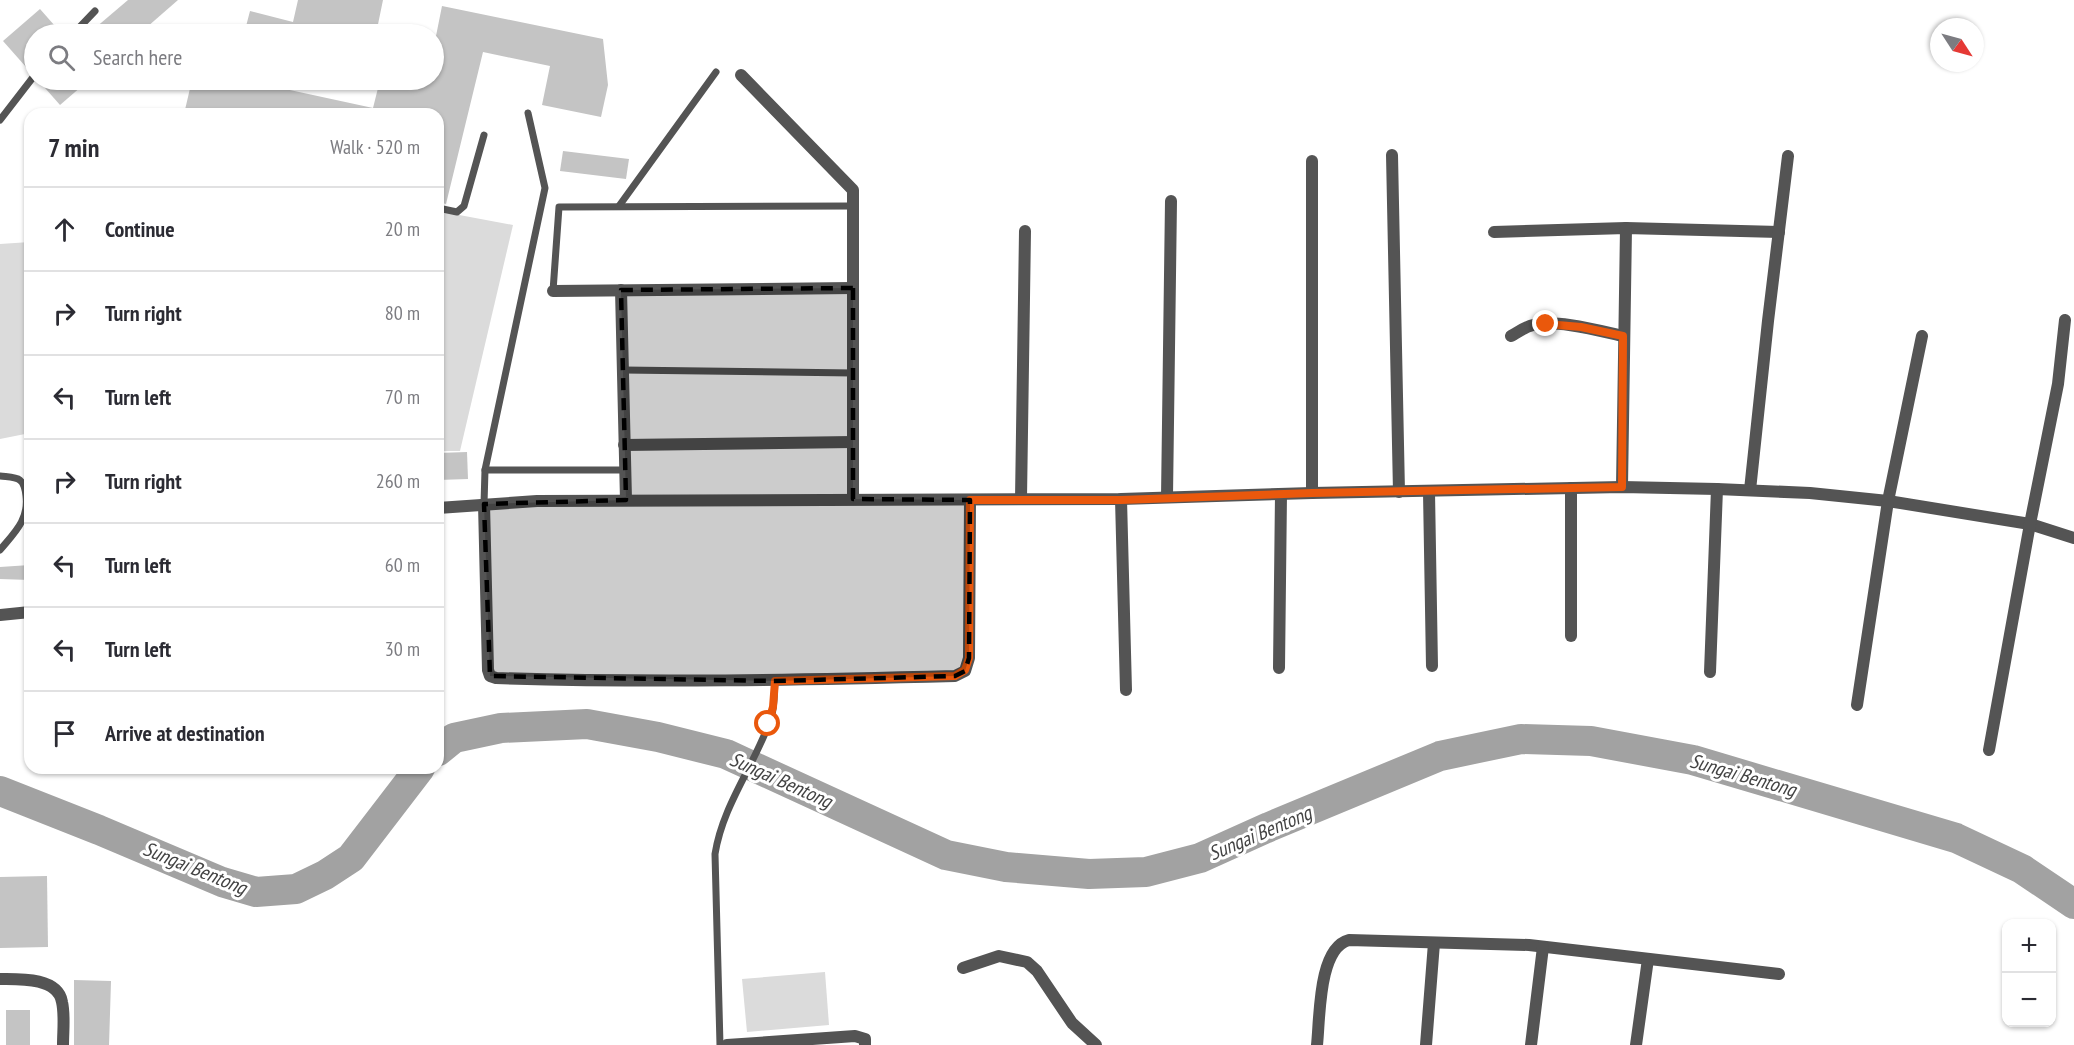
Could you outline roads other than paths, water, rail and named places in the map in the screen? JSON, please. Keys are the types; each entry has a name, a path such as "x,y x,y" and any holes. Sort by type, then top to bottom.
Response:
{"street":[{"path":"741,75 853,190 853,499"},
{"path":"1392,155 1399,492"},
{"path":"1750,490 1788,156"},
{"path":"1312,161 1312,493"},
{"path":"1167,497 1171,201"},
{"path":"1494,232 1626,228 1779,232"},
{"path":"1622,487 1626,228"},
{"path":"1022,499 1025,231"},
{"path":"553,291 853,288"},
{"path":"621,290 626,500"},
{"path":"1989,750 2058,384 2065,320"},
{"path":"1512,336 1535,324 1546,324 1581,327 1623,336"},
{"path":"1857,705 1888,501 1922,336"},
{"path":"624,445 853,442"},
{"path":"444,507 626,500 1121,500 1312,493 1622,487 1810,493 1888,501 2030,524 2074,538"},
{"path":"1571,488 1571,636"},
{"path":"1710,672 1717,489"},
{"path":"1429,492 1432,666"},
{"path":"1279,668 1281,494"},
{"path":"484,504 488,670 493,678 775,681 955,676 965,670 969,658 970,500"},
{"path":"1121,500 1126,690"},
{"path":"0,615 24,613"},
{"path":"1317,1045 1325,970 1333,951 1345,941 1356,939 1543,947 1779,974"},
{"path":"1426,1045 1434,943"},
{"path":"1531,1045 1543,947"},
{"path":"963,969 999,956 1027,962 1037,971 1072,1023 1096,1045"},
{"path":"1636,1045 1648,959"},
{"path":"0,979 38,980 58,994 62,1000 63,1045"},
{"path":"727,1045 855,1036 865,1039 865,1045"}],"lane":[{"path":"83,24 95,11"},
{"path":"619,206 716,72"},
{"path":"0,120 24,89"},
{"path":"484,504 485,470 545,188 528,113"},
{"path":"444,209 457,212 464,206 484,135"},
{"path":"553,291 559,207 853,206"},
{"path":"623,370 853,373"},
{"path":"485,470 625,470"},
{"path":"0,476 18,478 24,485"},
{"path":"0,550 24,517"},
{"path":"720,1045 715,854 718,834 734,795 764,736 771,717 775,681"}],"waterway":[{"name":"Sungai Bentong","path":"444,746 454,738 501,728 587,724 658,737 726,754 946,855 1006,867 1089,874 1146,872 1200,858 1440,756 1521,739 1591,741 1693,760 1956,838 2022,869 2074,904"},
{"name":"Sungai Bentong","path":"0,791 222,882 256,892 296,889 325,875 351,858 415,774"}]}
